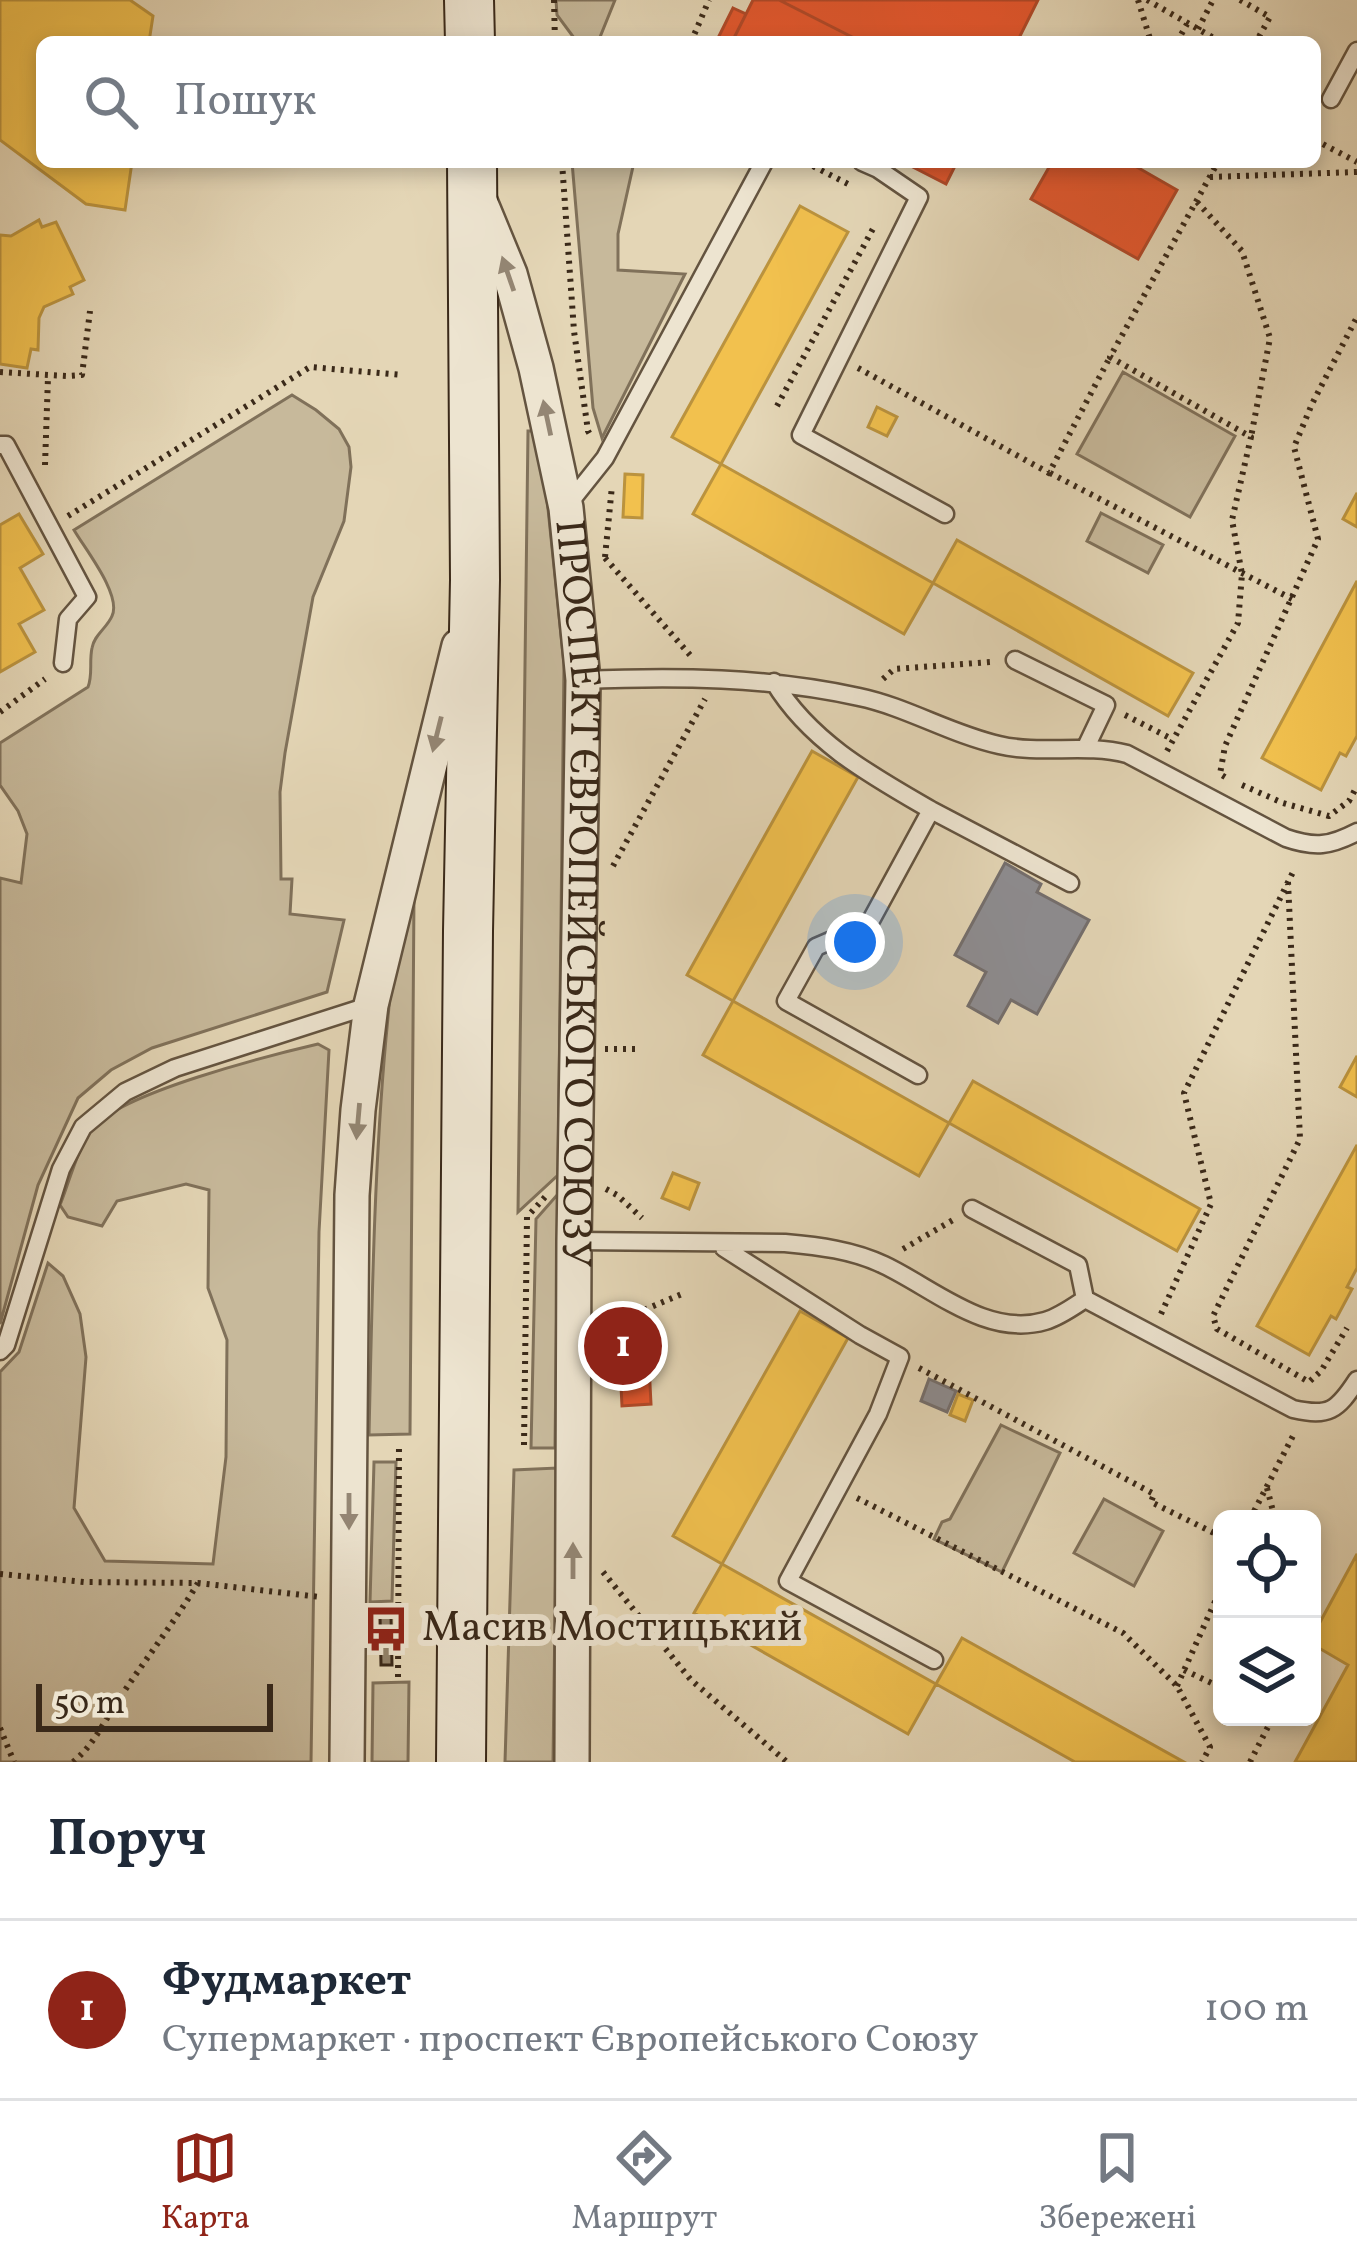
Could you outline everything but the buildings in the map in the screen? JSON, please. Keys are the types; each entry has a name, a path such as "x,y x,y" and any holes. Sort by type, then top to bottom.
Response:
{"main road":[{"path":"469,0 470,36"},
{"name":"ПРОСПЕКТ ЄВРОПЕЙСЬКОГО СОЮЗУ","path":"461,1762 475,580 473,173"}],"street":[{"name":"ПРОСПЕКТ ЄВРОПЕЙСЬКОГО СОЮЗУ","path":"473,173 536,368 566,508 583,680 572,1762"},
{"name":"ПРОСПЕКТ ЄВРОПЕЙСЬКОГО СОЮЗУ","path":"347,1762 352,1196 358,1110 371,1005 475,580"}],"lane":[{"path":"1331,99 1357,52"},
{"path":"566,508 605,458 761,168"},
{"path":"872,168 919,197 801,435 945,514"},
{"path":"0,445 6,445 87,597 68,619 63,664"},
{"path":"1015,660 1106,706 1086,747"},
{"path":"583,680 710,685 774,682 862,697 996,745 1024,750 1104,748 1127,754 1308,846 1331,844 1357,832"},
{"path":"774,682 808,727 867,772 1070,883"},
{"path":"918,1075 786,1001 816,947 869,924 931,810"},
{"path":"0,1351 6,1345 62,1169 83,1126 124,1092 175,1068 371,1005"},
{"path":"972,1209 1078,1265 1085,1299"},
{"path":"574,1241 818,1246 880,1263 1004,1324 1050,1321 1085,1299"},
{"path":"719,1245 900,1358 878,1414 788,1581 934,1660"},
{"path":"1085,1299 1293,1409 1321,1414 1336,1408 1357,1380"}],"path":[{"path":"554,0 555,36"},
{"path":"694,36 709,0"},
{"path":"1138,0 1149,36"},
{"path":"1148,0 1210,36"},
{"path":"1198,29 1214,0"},
{"path":"1240,0 1270,17 1259,36"},
{"path":"1181,36 1188,23"},
{"path":"1321,143 1357,162"},
{"path":"817,168 866,193"},
{"path":"1049,473 1215,168"},
{"path":"1210,177 1357,172"},
{"path":"1157,770 1238,623 1242,574 1232,520 1270,338 1242,251 1197,202"},
{"path":"777,406 876,223"},
{"path":"0,372 82,375 90,311"},
{"path":"1357,316 1294,447 1318,539 1225,746 1220,774 1283,803 1329,816 1353,800 1357,786"},
{"path":"812,343 1049,473 1292,598"},
{"path":"1110,357 1251,437"},
{"path":"46,519 310,367 402,375"},
{"path":"46,519 48,375"},
{"path":"605,557 710,685 606,880"},
{"path":"862,697 894,669 1015,660"},
{"path":"0,712 33,690"},
{"path":"1106,706 1173,739"},
{"path":"1152,1334 1211,1204 1184,1093 1295,868"},
{"path":"1288,882 1300,1139 1213,1316 1217,1329 1309,1382 1347,1328"},
{"path":"602,1049 639,1049"},
{"path":"600,1186 617,1195 672,1244"},
{"path":"880,1263 972,1209"},
{"path":"524,1444 527,1217"},
{"path":"599,1328 682,1294"},
{"path":"900,1358 1154,1493 1151,1502 1213,1533"},
{"path":"1254,1510 1305,1412"},
{"path":"398,1677 399,1444"},
{"path":"1267,1484 1273,1510"},
{"path":"838,1487 1123,1633 1177,1686 1210,1748 1202,1762"},
{"path":"597,1564 691,1681 787,1762"},
{"path":"0,1574 84,1582 198,1582 323,1598"},
{"path":"73,1762 89,1749 198,1582"},
{"path":"1177,1686 1213,1606"},
{"path":"1184,1670 1213,1684"},
{"path":"1250,1762 1268,1726"},
{"path":"0,1728 14,1762"}],"shaded area":[{"path":"556,0 615,0 600,36 573,36 557,15"},
{"path":"573,168 633,168 618,234 618,270 685,274 602,438 593,408"},
{"path":"1123,372 1235,436 1190,517 1077,454"},
{"path":"292,395 339,429 349,447 351,467 344,521 313,597 280,792 281,879 292,879 290,914 344,920 327,992 152,1048 111,1070 78,1098 38,1185 0,1324 0,878 21,883 27,834 0,785 0,743 88,687 93,643 114,607 107,585 74,530"},
{"path":"528,431 540,431 564,664 558,1175 518,1212"},
{"path":"1101,513 1163,545 1148,573 1087,541"},
{"path":"414,895 410,1434 369,1435 376,1187 386,1038 397,946"},
{"path":"318,1044 329,1050 319,1232 311,1762 0,1762 0,1372 19,1352 48,1263 63,1276 80,1314 86,1357 74,1508 105,1561 213,1564 226,1457 227,1340 208,1288 209,1190 186,1184 117,1201 102,1226 68,1217 60,1205 78,1154 93,1128 133,1102 198,1077"},
{"path":"558,1194 555,1448 531,1448 536,1219"},
{"path":"1001,1425 1060,1453 1002,1572 934,1539 942,1522 950,1519"},
{"path":"374,1462 396,1462 392,1601 370,1602"},
{"path":"557,1468 553,1762 505,1762 514,1470"},
{"path":"1104,1499 1163,1531 1134,1586 1074,1553"},
{"path":"409,1682 408,1762 372,1762 373,1683"}],"place":[{"name":"Фудмаркет","path":"623,1346"},
{"name":"Масив Мостицький","path":"386,1629"}]}
